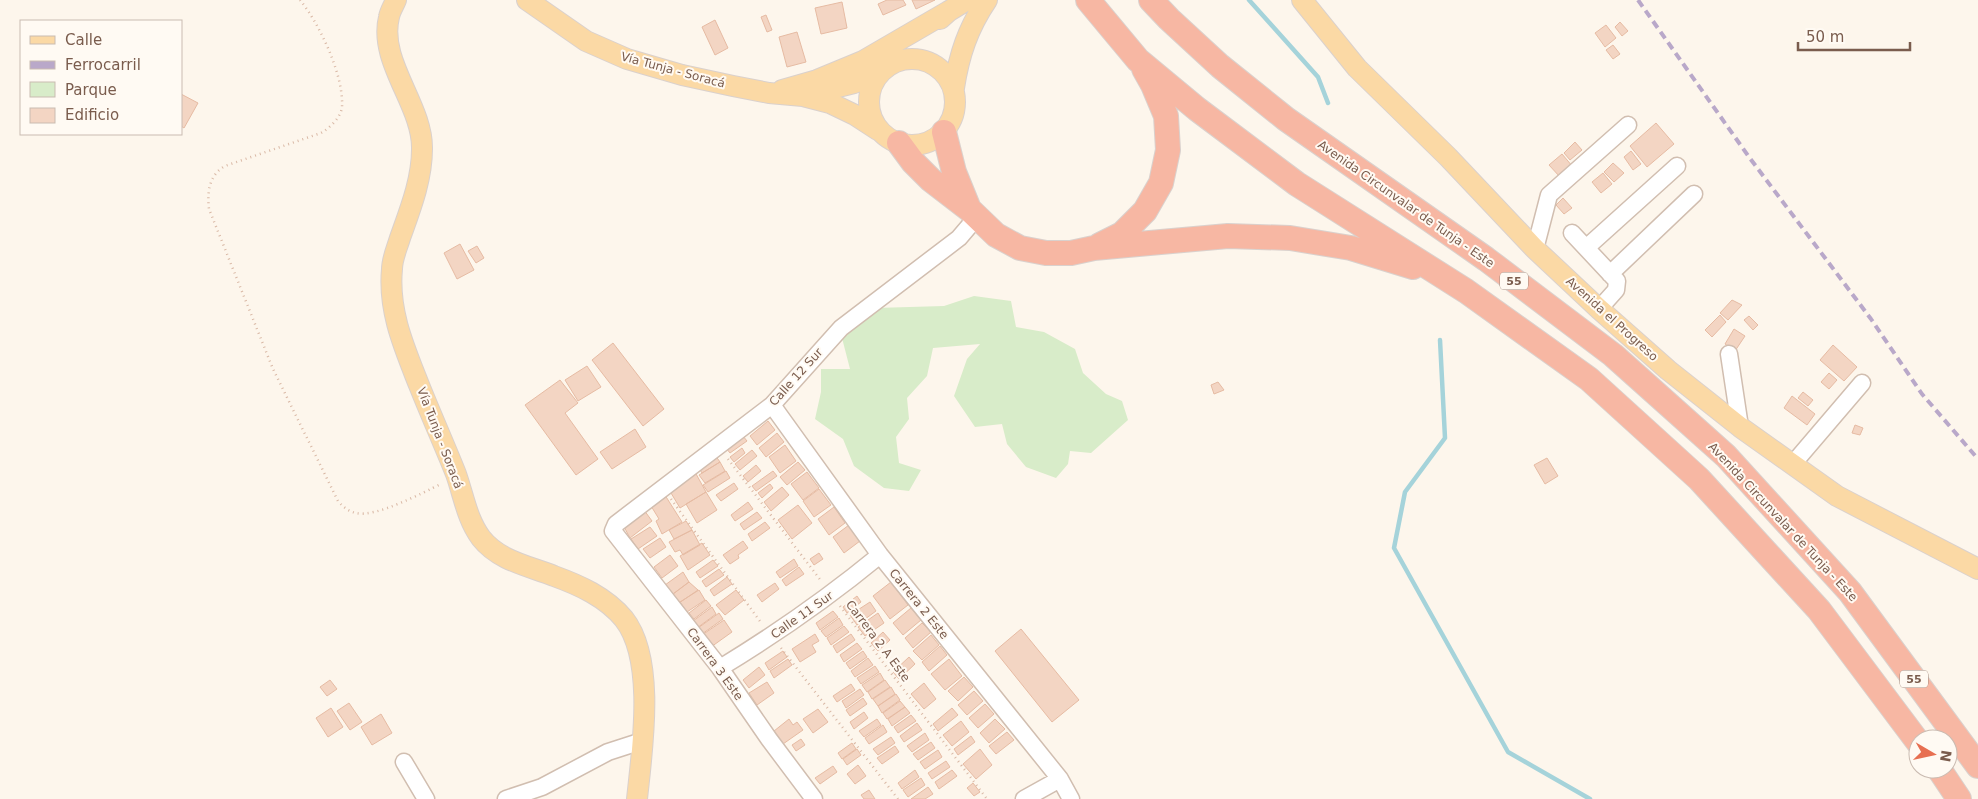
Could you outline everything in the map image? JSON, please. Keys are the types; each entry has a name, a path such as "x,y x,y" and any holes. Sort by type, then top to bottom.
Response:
{"highway":[{"name":"55","path":"1088,0 1138,60 1197,109 1297,184 1466,291 1589,378 1699,479 1819,610 1908,729"},
{"name":"Avenida Circunvalar de Tunja - Este","path":"1151,0 1220,66 1286,119 1486,259 1613,355 1726,456 1850,592 1978,766"},
{"path":"1094,248 1122,234 1145,211 1161,183 1168,150 1166,116 1153,85 1138,60"},
{"path":"944,132 954,172 973,214"},
{"path":"899,142 913,162 931,180 996,235 1020,248 1046,254 1228,236 1290,238 1351,248 1410,266 1466,291"},
{"path":"1946,779 1959,799"}],"main road":[{"name":"Vía Tunja - Soracá","path":"396,0 389,18 388,49 420,130 422,148 420,170 414,194 392,266 391,286 398,332 457,477 470,520 482,539 493,550 509,559 582,587 604,600 624,619 637,646 644,677 644,719 637,799"},
{"name":"Vía Tunja - Soracá","path":"527,0 586,40 627,59 682,75 769,93 803,96 830,103 855,115 878,130"},
{"name":"Vía Tunja - Soracá","path":"803,96 854,83 886,69 949,11 967,0"},
{"path":"954,88 943,72 928,62 910,59 886,69 870,92 870,112 878,130 887,138 899,142 914,146 930,142 944,132 952,119 956,103 954,88 958,62 965,38 976,16 987,0"},
{"name":"Avenida el Progreso","path":"1302,0 1356,68 1448,157 1535,249 1668,370 1740,427 1837,496 1978,569"},
{"path":"769,93 816,80 862,61 949,11"}],"street":[{"path":"1535,249 1549,195 1628,125"},
{"path":"1586,248 1677,166"},
{"path":"1610,274 1694,194"},
{"name":"Calle 12 Sur","path":"613,531 616,524 772,405 841,328 959,238 973,214"},
{"path":"1572,233 1617,281 1616,290 1599,309"},
{"path":"1729,354 1740,427"},
{"path":"1792,465 1862,382"},
{"name":"Carrera 2 Este","path":"772,405 880,555 1060,779 1071,799"},
{"name":"Carrera 3 Este","path":"613,531 720,668 812,799"},
{"name":"Calle 11 Sur","path":"720,668 772,637 832,594 880,555"},
{"path":"506,799 542,787 608,752 642,741"},
{"path":"404,762 426,799"},
{"path":"1024,799 1060,779"}],"path":[{"path":"300,0 310,12 340,79 342,108 330,127 321,133 225,166 215,172 207,195 209,209 273,369 338,500 345,509 358,514 376,513 457,477"},
{"name":"Carrera 2 A Este","path":"718,446 987,799"}],"green space":[{"path":"974,296 1011,301 1016,327 1044,332 1075,349 1083,373 1106,394 1122,401 1128,420 1091,453 1070,451 1068,464 1056,478 1026,467 1007,444 1002,424 975,427 954,396 967,359 980,344 933,348 927,376 907,398 909,419 896,437 899,463 921,470 909,491 884,488 854,466 843,439 815,419 821,392 821,369 850,369 842,338 875,308 944,306"}],"building":[{"path":"887,0 903,0 906,5 883,15 878,4"},
{"path":"912,0 935,0 916,9"},
{"path":"842,2 847,28 821,34 815,8"},
{"path":"766,15 772,30 767,32 761,17"},
{"path":"715,20 728,48 715,55 702,27"},
{"path":"1620,22 1628,31 1622,36 1615,27"},
{"path":"1606,25 1616,38 1605,47 1595,33"},
{"path":"797,32 806,62 787,67 779,37"},
{"path":"1613,45 1620,54 1613,59 1606,50"},
{"path":"182,95 198,103 184,128 182,127"},
{"path":"1656,123 1674,144 1647,167 1630,146"},
{"path":"1575,142 1582,150 1570,160 1564,153"},
{"path":"1631,151 1641,164 1633,170 1624,157"},
{"path":"1562,154 1573,167 1560,177 1549,165"},
{"path":"1613,163 1624,173 1614,182 1604,172"},
{"path":"1603,173 1612,184 1601,193 1592,182"},
{"path":"1563,198 1572,208 1564,214 1556,205"},
{"path":"460,244 474,270 457,279 444,253"},
{"path":"477,246 484,258 476,263 468,251"},
{"path":"1732,300 1742,305 1728,320 1720,313"},
{"path":"1720,315 1726,322 1712,337 1705,330"},
{"path":"1749,316 1758,325 1753,330 1744,320"},
{"path":"1734,329 1745,336 1735,351 1725,344"},
{"path":"613,343 664,409 643,426 592,360"},
{"path":"1833,345 1857,367 1844,381 1820,360"},
{"path":"587,366 601,387 578,401 565,380"},
{"path":"1829,373 1837,380 1829,389 1821,382"},
{"path":"560,380 578,403 565,413 598,459 576,475 525,405"},
{"path":"1218,382 1224,390 1214,394 1211,385"},
{"path":"1803,392 1813,400 1808,406 1798,398"},
{"path":"1792,396 1815,414 1807,425 1784,408"},
{"path":"768,421 775,430 757,445 750,436"},
{"path":"1855,425 1863,428 1860,435 1852,433"},
{"path":"635,429 646,447 612,469 600,452"},
{"path":"777,433 784,442 766,457 759,448"},
{"path":"743,436 747,441 730,453 726,448"},
{"path":"785,445 796,461 780,473 769,457"},
{"path":"742,448 745,453 734,462 730,457"},
{"path":"752,450 757,456 740,470 735,464"},
{"path":"715,455 720,462 702,473 697,465"},
{"path":"1547,458 1558,476 1545,484 1534,465"},
{"path":"720,462 725,471 705,483 699,475"},
{"path":"798,462 805,470 787,485 780,477"},
{"path":"756,465 761,471 748,482 743,476"},
{"path":"726,471 730,478 708,492 703,485"},
{"path":"773,471 777,476 756,491 752,486"},
{"path":"695,472 706,492 680,508 668,488"},
{"path":"807,472 819,488 803,500 791,484"},
{"path":"734,483 738,489 721,501 716,495"},
{"path":"770,484 773,488 762,498 758,493"},
{"path":"782,487 789,495 771,511 764,502"},
{"path":"819,489 831,505 814,517 803,501"},
{"path":"663,492 682,522 662,534 656,521 659,519 648,501"},
{"path":"706,492 717,510 697,523 686,504"},
{"path":"748,502 753,509 735,521 731,515"},
{"path":"798,505 812,523 792,539 778,520"},
{"path":"834,507 845,523 829,535 818,519"},
{"path":"644,510 652,521 630,538 622,523"},
{"path":"757,512 762,518 744,530 740,524"},
{"path":"686,521 692,530 674,539 669,530"},
{"path":"765,522 770,528 752,541 748,534"},
{"path":"849,525 860,541 844,553 833,537"},
{"path":"650,527 657,536 638,549 631,539"},
{"path":"692,530 700,545 683,555 680,550 675,552 669,542"},
{"path":"660,538 666,547 650,558 643,549"},
{"path":"743,541 748,548 730,564 723,555"},
{"path":"702,543 710,555 688,570 680,556"},
{"path":"819,553 823,559 814,565 810,559"},
{"path":"670,555 678,566 662,578 654,567"},
{"path":"794,559 798,566 780,578 776,572"},
{"path":"713,560 718,566 700,578 696,572"},
{"path":"799,567 804,574 786,586 782,580"},
{"path":"719,569 724,575 706,587 702,581"},
{"path":"683,572 689,582 673,594 665,585"},
{"path":"727,577 732,584 714,596 710,590"},
{"path":"689,582 698,590 679,603 673,594"},
{"path":"891,582 908,605 890,619 873,596"},
{"path":"775,583 779,589 762,602 757,595"},
{"path":"699,590 705,600 687,612 680,602"},
{"path":"736,590 744,600 725,615 716,605"},
{"path":"857,596 861,602 847,613 843,607"},
{"path":"706,600 711,606 694,619 689,613"},
{"path":"870,602 876,611 857,625 850,615"},
{"path":"712,607 716,614 697,628 693,621"},
{"path":"911,608 921,620 903,635 893,623"},
{"path":"833,611 838,617 820,630 816,623"},
{"path":"719,613 723,619 702,634 698,628"},
{"path":"878,613 884,623 865,636 858,627"},
{"path":"839,618 843,625 826,637 821,631"},
{"path":"724,620 732,632 711,647 702,635"},
{"path":"922,623 931,632 913,648 905,638"},
{"path":"844,626 849,632 831,645 827,638"},
{"path":"1021,629 1079,700 1052,722 995,651"},
{"path":"883,632 890,640 878,651 871,643"},
{"path":"815,634 819,641 812,645 816,652 800,662 792,649"},
{"path":"851,634 855,640 837,653 833,646"},
{"path":"931,635 939,645 922,660 913,651"},
{"path":"857,643 862,649 844,662 840,655"},
{"path":"940,646 947,655 929,671 922,662"},
{"path":"783,651 787,657 769,670 765,663"},
{"path":"863,651 867,657 850,669 846,663"},
{"path":"909,657 915,664 899,679 893,672"},
{"path":"868,658 873,665 855,677 851,671"},
{"path":"788,659 792,665 774,678 770,671"},
{"path":"949,659 962,676 945,690 931,674"},
{"path":"875,666 879,672 861,684 857,678"},
{"path":"759,667 765,675 749,688 743,680"},
{"path":"880,673 884,680 867,692 862,685"},
{"path":"964,677 973,687 958,701 948,691"},
{"path":"330,680 337,689 327,696 320,687"},
{"path":"885,680 890,687 872,699 868,692"},
{"path":"767,682 774,693 757,705 749,693"},
{"path":"924,683 936,699 924,709 911,694"},
{"path":"851,684 855,690 837,702 833,696"},
{"path":"891,687 895,694 878,706 873,699"},
{"path":"860,689 864,695 846,708 842,701"},
{"path":"974,691 983,701 967,715 958,705"},
{"path":"896,694 900,700 882,713 878,706"},
{"path":"863,698 867,704 850,716 846,710"},
{"path":"900,701 905,707 887,719 883,713"},
{"path":"349,703 362,722 350,730 337,711"},
{"path":"985,704 994,714 978,728 969,718"},
{"path":"905,707 910,713 892,726 888,719"},
{"path":"331,708 343,727 328,737 316,718"},
{"path":"952,708 958,715 938,731 933,724"},
{"path":"818,709 828,722 813,733 803,719"},
{"path":"864,712 868,718 854,729 850,722"},
{"path":"381,714 392,733 372,745 361,727"},
{"path":"911,715 916,721 898,733 894,727"},
{"path":"789,719 793,725 797,722 803,730 783,744 774,731"},
{"path":"877,719 881,725 864,737 859,731"},
{"path":"995,719 1005,729 989,743 980,733"},
{"path":"961,721 969,732 952,746 943,735"},
{"path":"917,723 922,730 904,742 900,736"},
{"path":"883,725 887,732 869,744 865,738"},
{"path":"1007,732 1014,740 996,754 989,746"},
{"path":"925,733 929,740 912,752 907,746"},
{"path":"971,736 975,742 958,755 954,749"},
{"path":"891,737 895,743 878,755 873,749"},
{"path":"801,739 805,745 796,751 792,745"},
{"path":"931,742 935,748 918,760 913,754"},
{"path":"852,743 856,749 842,759 838,753"},
{"path":"895,746 899,752 882,764 877,758"},
{"path":"857,749 861,755 847,765 843,759"},
{"path":"980,749 992,765 976,779 963,764"},
{"path":"938,750 942,757 925,769 920,762"},
{"path":"946,761 950,767 932,779 928,773"},
{"path":"858,765 866,776 855,784 847,774"},
{"path":"833,766 837,772 820,784 815,778"},
{"path":"915,770 919,777 902,789 898,783"},
{"path":"952,770 957,776 939,789 935,782"},
{"path":"921,778 925,785 908,797 903,790"},
{"path":"973,783 980,792 974,796 967,788"},
{"path":"928,787 933,794 925,799 911,799"},
{"path":"869,790 875,799 864,799 861,795"}],"waterway":[{"path":"1249,0 1318,77 1328,103"},
{"path":"1440,340 1445,438 1405,492 1394,548 1508,752 1590,799"}],"railway":[{"path":"1638,0 1749,157 1871,319 1922,394 1978,459"}]}
